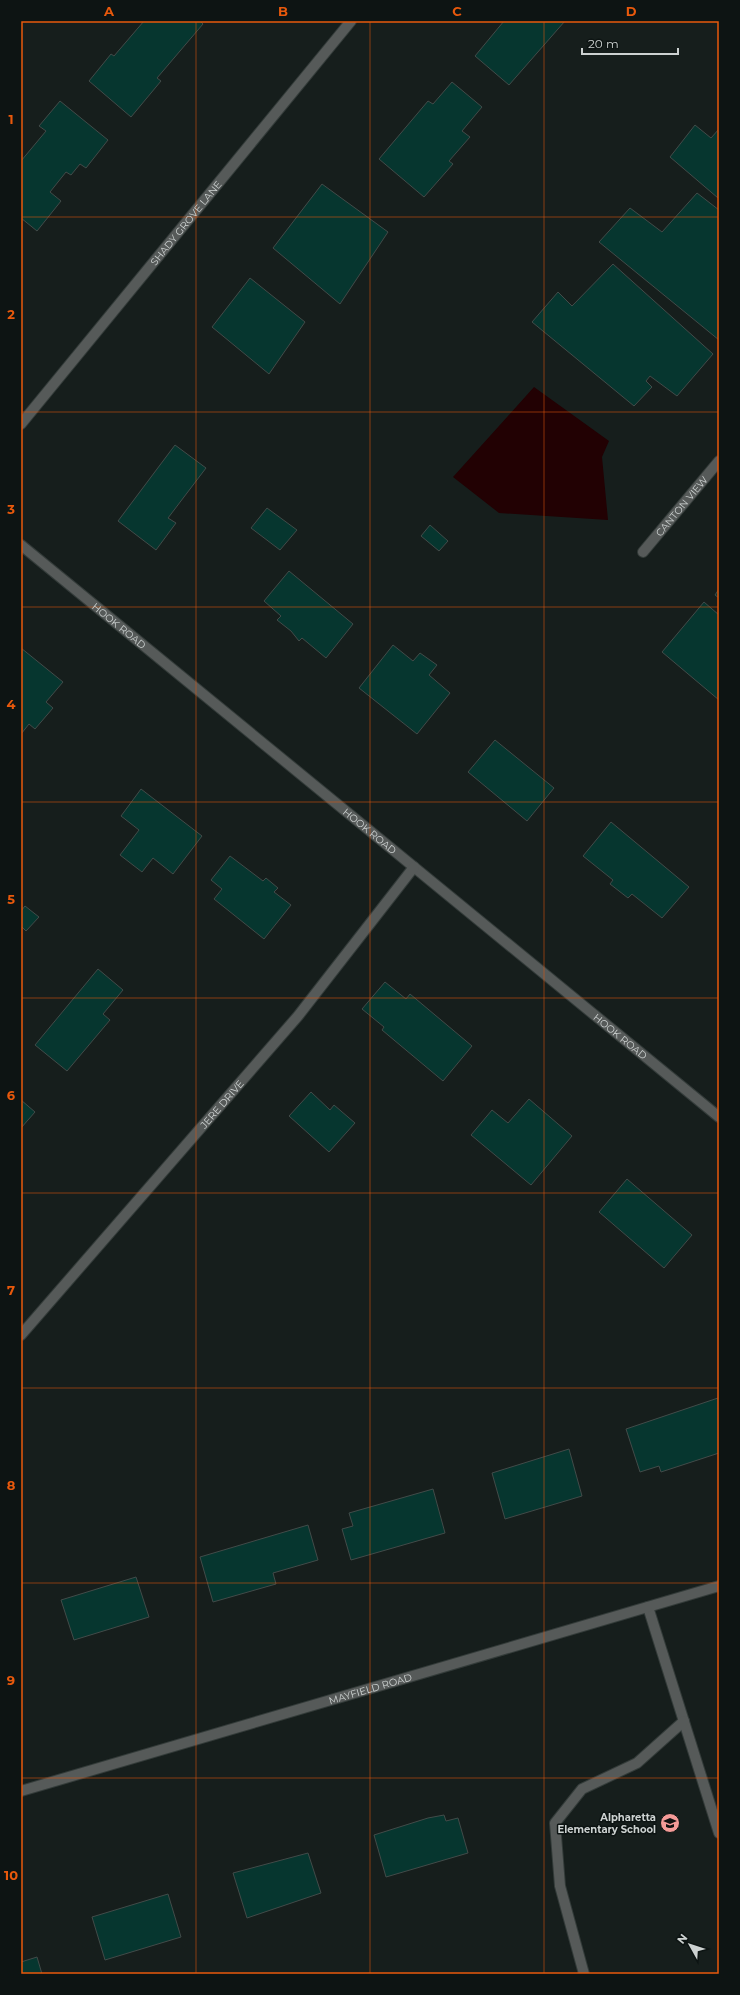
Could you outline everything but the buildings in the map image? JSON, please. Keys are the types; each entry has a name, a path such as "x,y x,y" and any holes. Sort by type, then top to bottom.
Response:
{"street":[{"name":"SHADY GROVE LANE","path":"21,424 351,21"},
{"name":"CANTON VIEW","path":"644,552 719,461"},
{"name":"HOOK ROAD","path":"21,545 719,1117"},
{"name":"JERE DRIVE","path":"21,1335 298,1016 414,867"},
{"name":"MAYFIELD ROAD","path":"21,1791 719,1586"},
{"path":"648,1607 719,1833"},
{"path":"584,1974 560,1886 555,1823 582,1790 595,1782 637,1763 684,1721"}],"shaded area":[{"path":"534,387 609,441 602,457 608,520 499,513 453,477"}],"place":[{"name":"Alpharetta Elementary School","path":"670,1823"}]}
